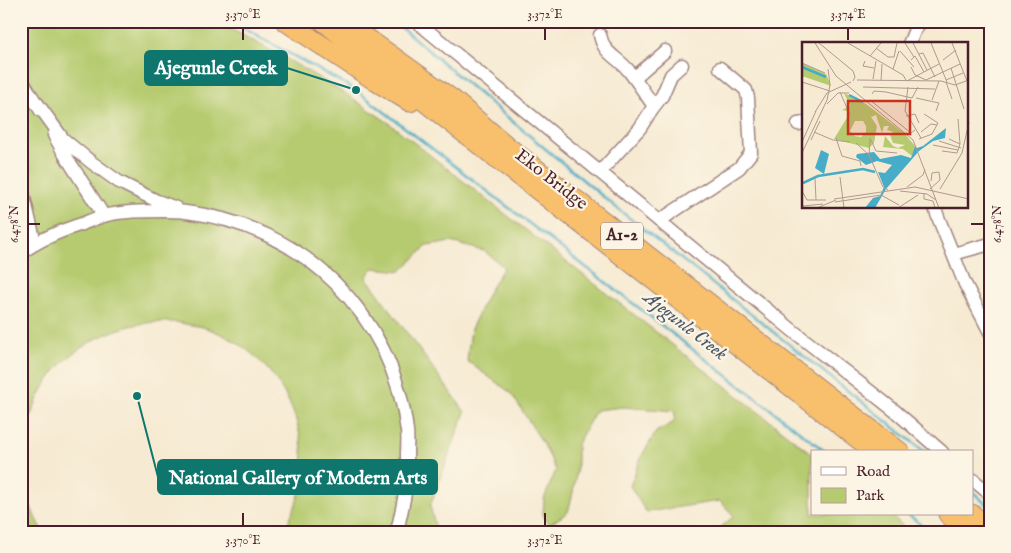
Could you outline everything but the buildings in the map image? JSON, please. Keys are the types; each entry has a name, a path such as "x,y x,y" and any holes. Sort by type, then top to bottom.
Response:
{"highway":[{"path":"285,21 376,82 463,132"},
{"name":"Eko Bridge","path":"323,21 872,450"},
{"name":"Eko Bridge","path":"343,21 452,99 508,147 897,450"},
{"path":"366,21 452,99"},
{"path":"950,516 968,532"},
{"path":"974,516 989,532"}],"street":[{"path":"416,21 792,330 895,410 940,450"},
{"path":"910,42 921,21"},
{"path":"600,35 605,50 627,69 654,106"},
{"path":"634,78 665,50"},
{"path":"600,172 640,128 662,96 671,76 682,66"},
{"path":"660,221 739,168 751,154 746,90 720,68"},
{"path":"21,79 63,139 119,182 157,201 186,212 232,221 275,238 314,263 348,296 367,321 382,347 395,377 403,407 408,433 407,486 397,532"},
{"path":"37,103 65,154 104,216"},
{"path":"21,184 35,243"},
{"path":"935,209 965,284 990,332"},
{"path":"21,253 35,243 65,229 104,216 142,211 186,212"},
{"path":"952,254 990,244"},
{"path":"974,481 989,493"}],"green space":[{"path":"21,21 216,21 287,59 346,94 389,123 811,453 811,516 892,516 909,532 711,532 720,528 734,516 720,501 646,512 630,486 641,457 656,432 674,422 675,411 623,407 596,410 577,444 577,467 568,512 549,525 543,515 544,499 556,470 544,445 511,393 467,361 471,329 489,291 504,267 484,251 451,242 427,246 401,271 373,268 366,277 465,412 430,506 437,532 283,532 299,493 302,479 302,454 299,430 291,407 280,386 266,367 249,351 228,338 204,327 172,322 156,322 124,328 95,340 69,358 49,380 31,415 24,445 23,460 26,490 30,505 43,532 21,532 21,96 39,104 21,75"}],"waterway":[{"name":"Ajegunle Creek","path":"230,21 356,90 823,450"},
{"path":"393,21 618,209 922,450"},
{"path":"303,23 315,22"},
{"path":"974,493 990,508"},
{"name":"Ajegunle Creek","path":"910,516 918,522 926,532"}],"place":[{"name":"Ajegunle Creek","path":"356,90"},
{"name":"National Gallery of Modern Arts","path":"137,396"}]}
